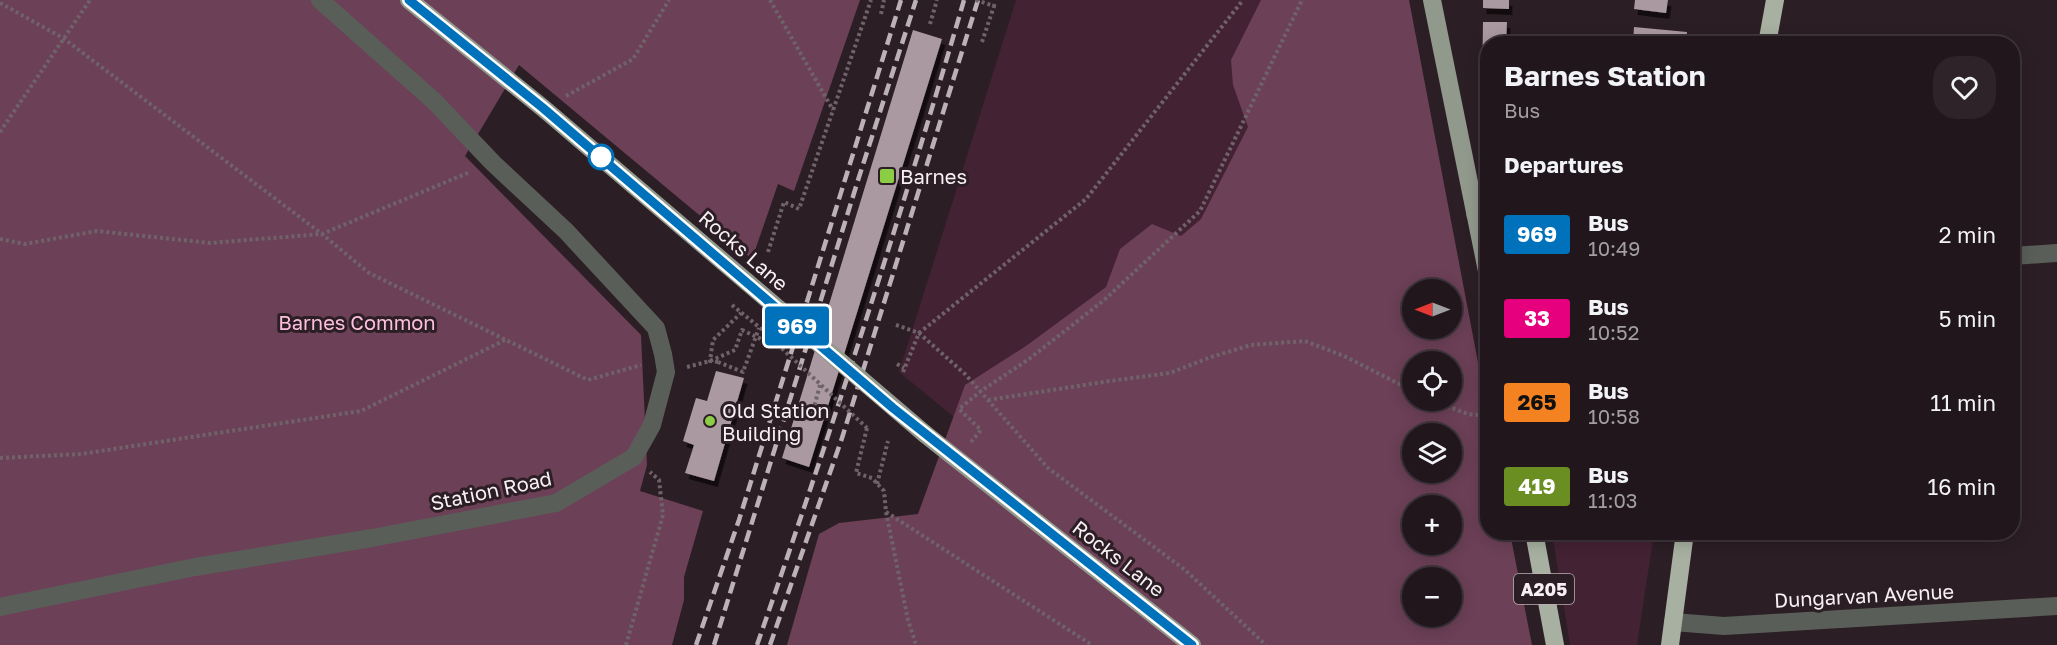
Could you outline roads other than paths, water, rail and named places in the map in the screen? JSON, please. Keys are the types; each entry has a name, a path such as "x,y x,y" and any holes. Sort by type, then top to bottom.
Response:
{"highway":[{"path":"1768,36 1775,0"},
{"name":"A205","path":"1535,540 1555,645"},
{"path":"1670,645 1684,540"}],"main road":[{"name":"Rocks Lane","path":"409,0 543,108 925,434 1192,645"},
{"path":"1432,0 1480,204"}],"street":[{"name":"Station Road","path":"0,607 195,567 372,538 556,503 634,457 652,425 665,363 656,328 566,231 492,163 434,101 320,0"},
{"path":"2020,250 2057,253"},
{"name":"Dungarvan Avenue","path":"1673,622 1724,626 2057,606"}],"railway":[{"path":"696,645 739,520 901,0"},
{"path":"714,645 916,0"},
{"path":"757,645 865,324 964,0"},
{"path":"770,645 842,438 978,0"}],"place":[{"name":"Barnes","path":"887,176"},
{"name":"Old Station Building","path":"710,421"}],"park label":[{"name":"Barnes Common","path":"357,322"}]}
